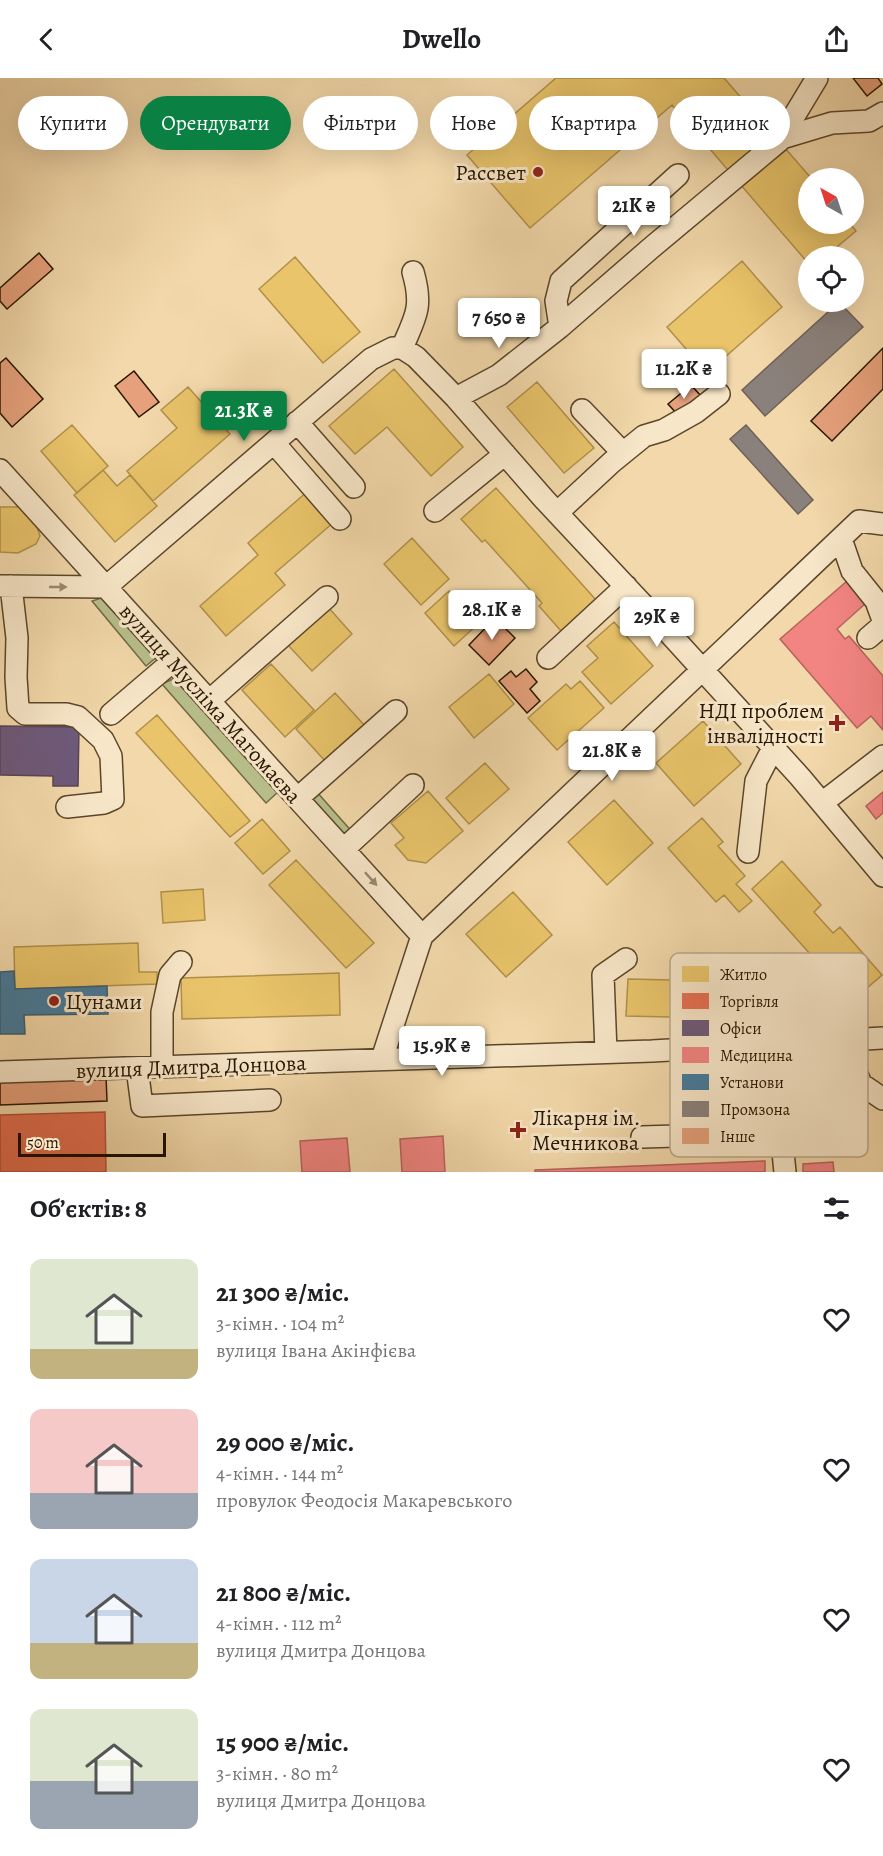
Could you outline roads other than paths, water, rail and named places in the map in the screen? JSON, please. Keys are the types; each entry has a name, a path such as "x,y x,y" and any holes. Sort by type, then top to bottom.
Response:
{"street":[{"path":"790,123 817,78"},
{"path":"790,136 832,123 869,121 883,113"},
{"path":"456,398 499,375 560,327 768,150"},
{"path":"560,327 556,300 561,281 678,175"},
{"path":"402,348 419,309 418,291 413,272"},
{"path":"67,807 113,799 111,756 103,740 78,717 66,714 24,714 18,708 17,638 5,586 106,587 371,359 393,348 402,348 416,357 456,398 557,513 774,748 883,876"},
{"path":"557,513 644,436 664,430 696,412 719,394"},
{"path":"582,410 623,453"},
{"path":"297,422 354,487"},
{"path":"274,443 340,519"},
{"path":"435,511 505,454"},
{"name":"вулиця Мусліма Магомаєва","path":"0,470 423,936"},
{"path":"382,1059 423,936 859,521 883,524"},
{"path":"840,539 852,571 876,601 883,620"},
{"path":"548,658 626,586"},
{"path":"209,701 327,597"},
{"path":"111,714 173,661"},
{"path":"298,798 396,711"},
{"path":"748,852 756,781 774,748"},
{"path":"822,803 883,756"},
{"path":"344,849 413,785"},
{"path":"606,1052 603,975 626,959"},
{"path":"162,1067 162,1012 170,975 181,962"},
{"name":"вулиця Дмитра Донцова","path":"868,1039 883,1038"},
{"name":"вулиця Дмитра Донцова","path":"0,1072 670,1049"},
{"path":"137,1068 142,1106 270,1100"},
{"path":"868,1089 883,1099"},
{"path":"642,1137 670,1136"},
{"path":"784,1157 785,1172"}],"place":[{"name":"Рассвет","path":"538,172"},
{"name":"НДІ проблем інвалідності","path":"837,723"},
{"name":"Цунами","path":"54,1001"},
{"name":"Лікарня ім. Мечникова","path":"518,1130"}]}
